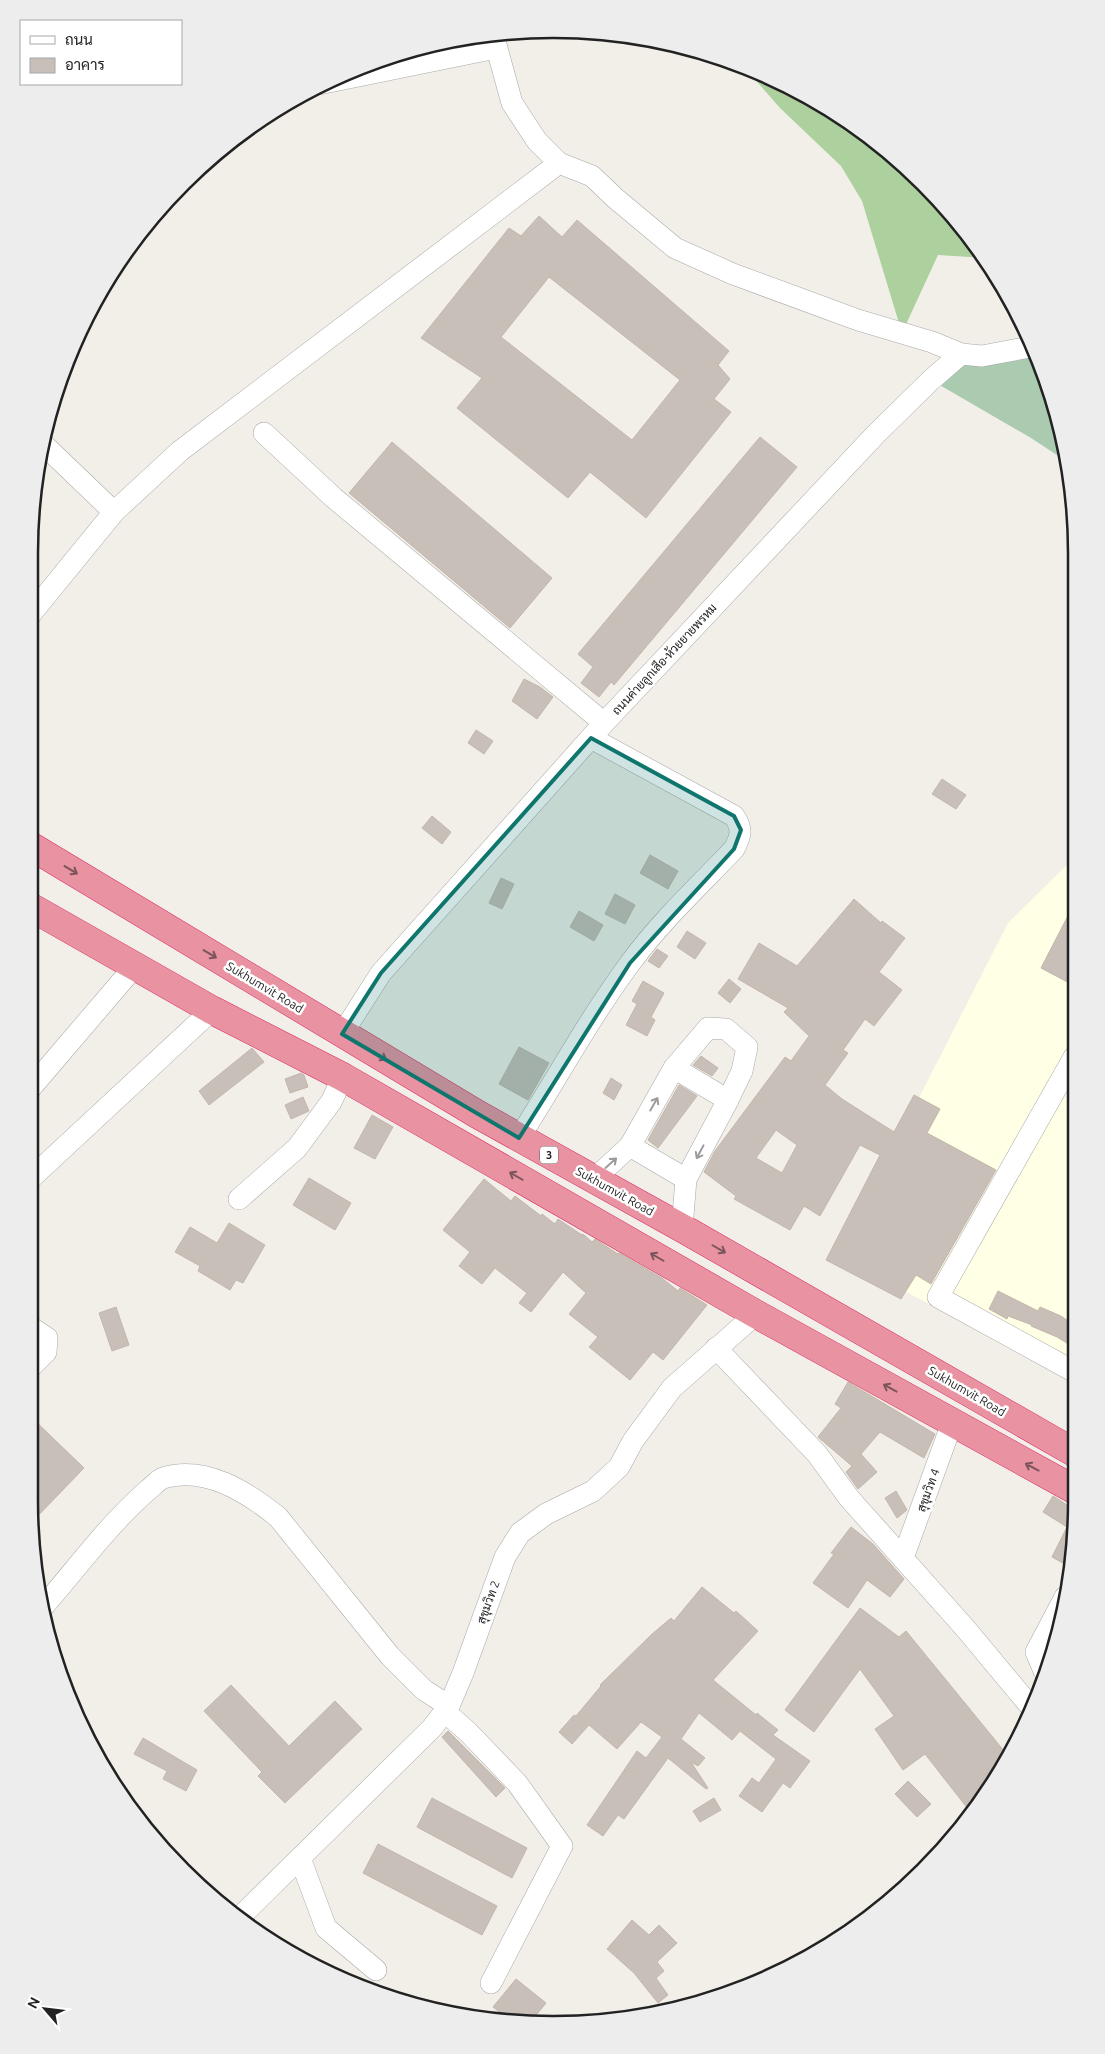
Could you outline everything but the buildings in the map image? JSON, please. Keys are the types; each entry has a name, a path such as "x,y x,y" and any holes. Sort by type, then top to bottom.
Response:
{"highway":[{"name":"Sukhumvit Road","path":"38,850 342,1034 519,1138 682,1228 1068,1449"},
{"path":"38,911 212,1010 343,1077 756,1314 1068,1486"}],"street":[{"path":"369,72 494,41"},
{"path":"495,41 512,103 537,141 559,164 592,176 615,198 675,248 733,274 858,320 932,342 962,354 982,356 1025,348"},
{"path":"38,602 114,512 180,451 559,164"},
{"name":"ถนนค่ายลูกเสึอ-ห้วยยายพรหม","path":"342,1034 381,973 597,731 876,434 931,380 962,354"},
{"path":"264,433 334,498 597,731 734,816 741,830 734,849 645,944 630,963 519,1138"},
{"path":"48,449 114,512"},
{"path":"38,1079 134,966"},
{"path":"38,1172 212,1010"},
{"path":"593,1180 630,1146 674,1068 708,1028 726,1029 747,1047 742,1072 686,1179 682,1228"},
{"path":"674,1068 728,1100"},
{"path":"1068,1068 938,1297 1068,1368"},
{"path":"240,1199 297,1148 332,1102 343,1077"},
{"path":"630,1146 686,1179"},
{"name":"สุขุมวิท 2","path":"244,1913 432,1728 446,1708 463,1673 505,1557 520,1533 546,1514 593,1491 619,1467 633,1441 672,1388 756,1314"},
{"path":"38,1332 47,1338 46,1352 38,1360"},
{"path":"716,1348 817,1454 849,1498 904,1558 1027,1702"},
{"name":"สุขุมวิท 4","path":"904,1558 952,1423"},
{"path":"47,1603 129,1506 162,1479 192,1474 222,1482 256,1499 278,1517 390,1656 424,1690 446,1708 517,1783 562,1846 492,1983"},
{"path":"1041,1664 1036,1652 1054,1617"},
{"path":"300,1858 326,1928 376,1970"}],"highlighted area":[{"path":"591,738 734,816 741,830 734,849 630,963 519,1138 342,1034 381,973"}],"shaded area":[{"path":"1025,348 1040,387 1059,456 931,380 982,356"},
{"path":"1068,864 1068,1380 839,1255 1008,923"}],"green space":[{"path":"755,79 810,106 839,124 892,165 940,213 975,257 938,255 902,333 862,201 841,166 780,108"}]}
